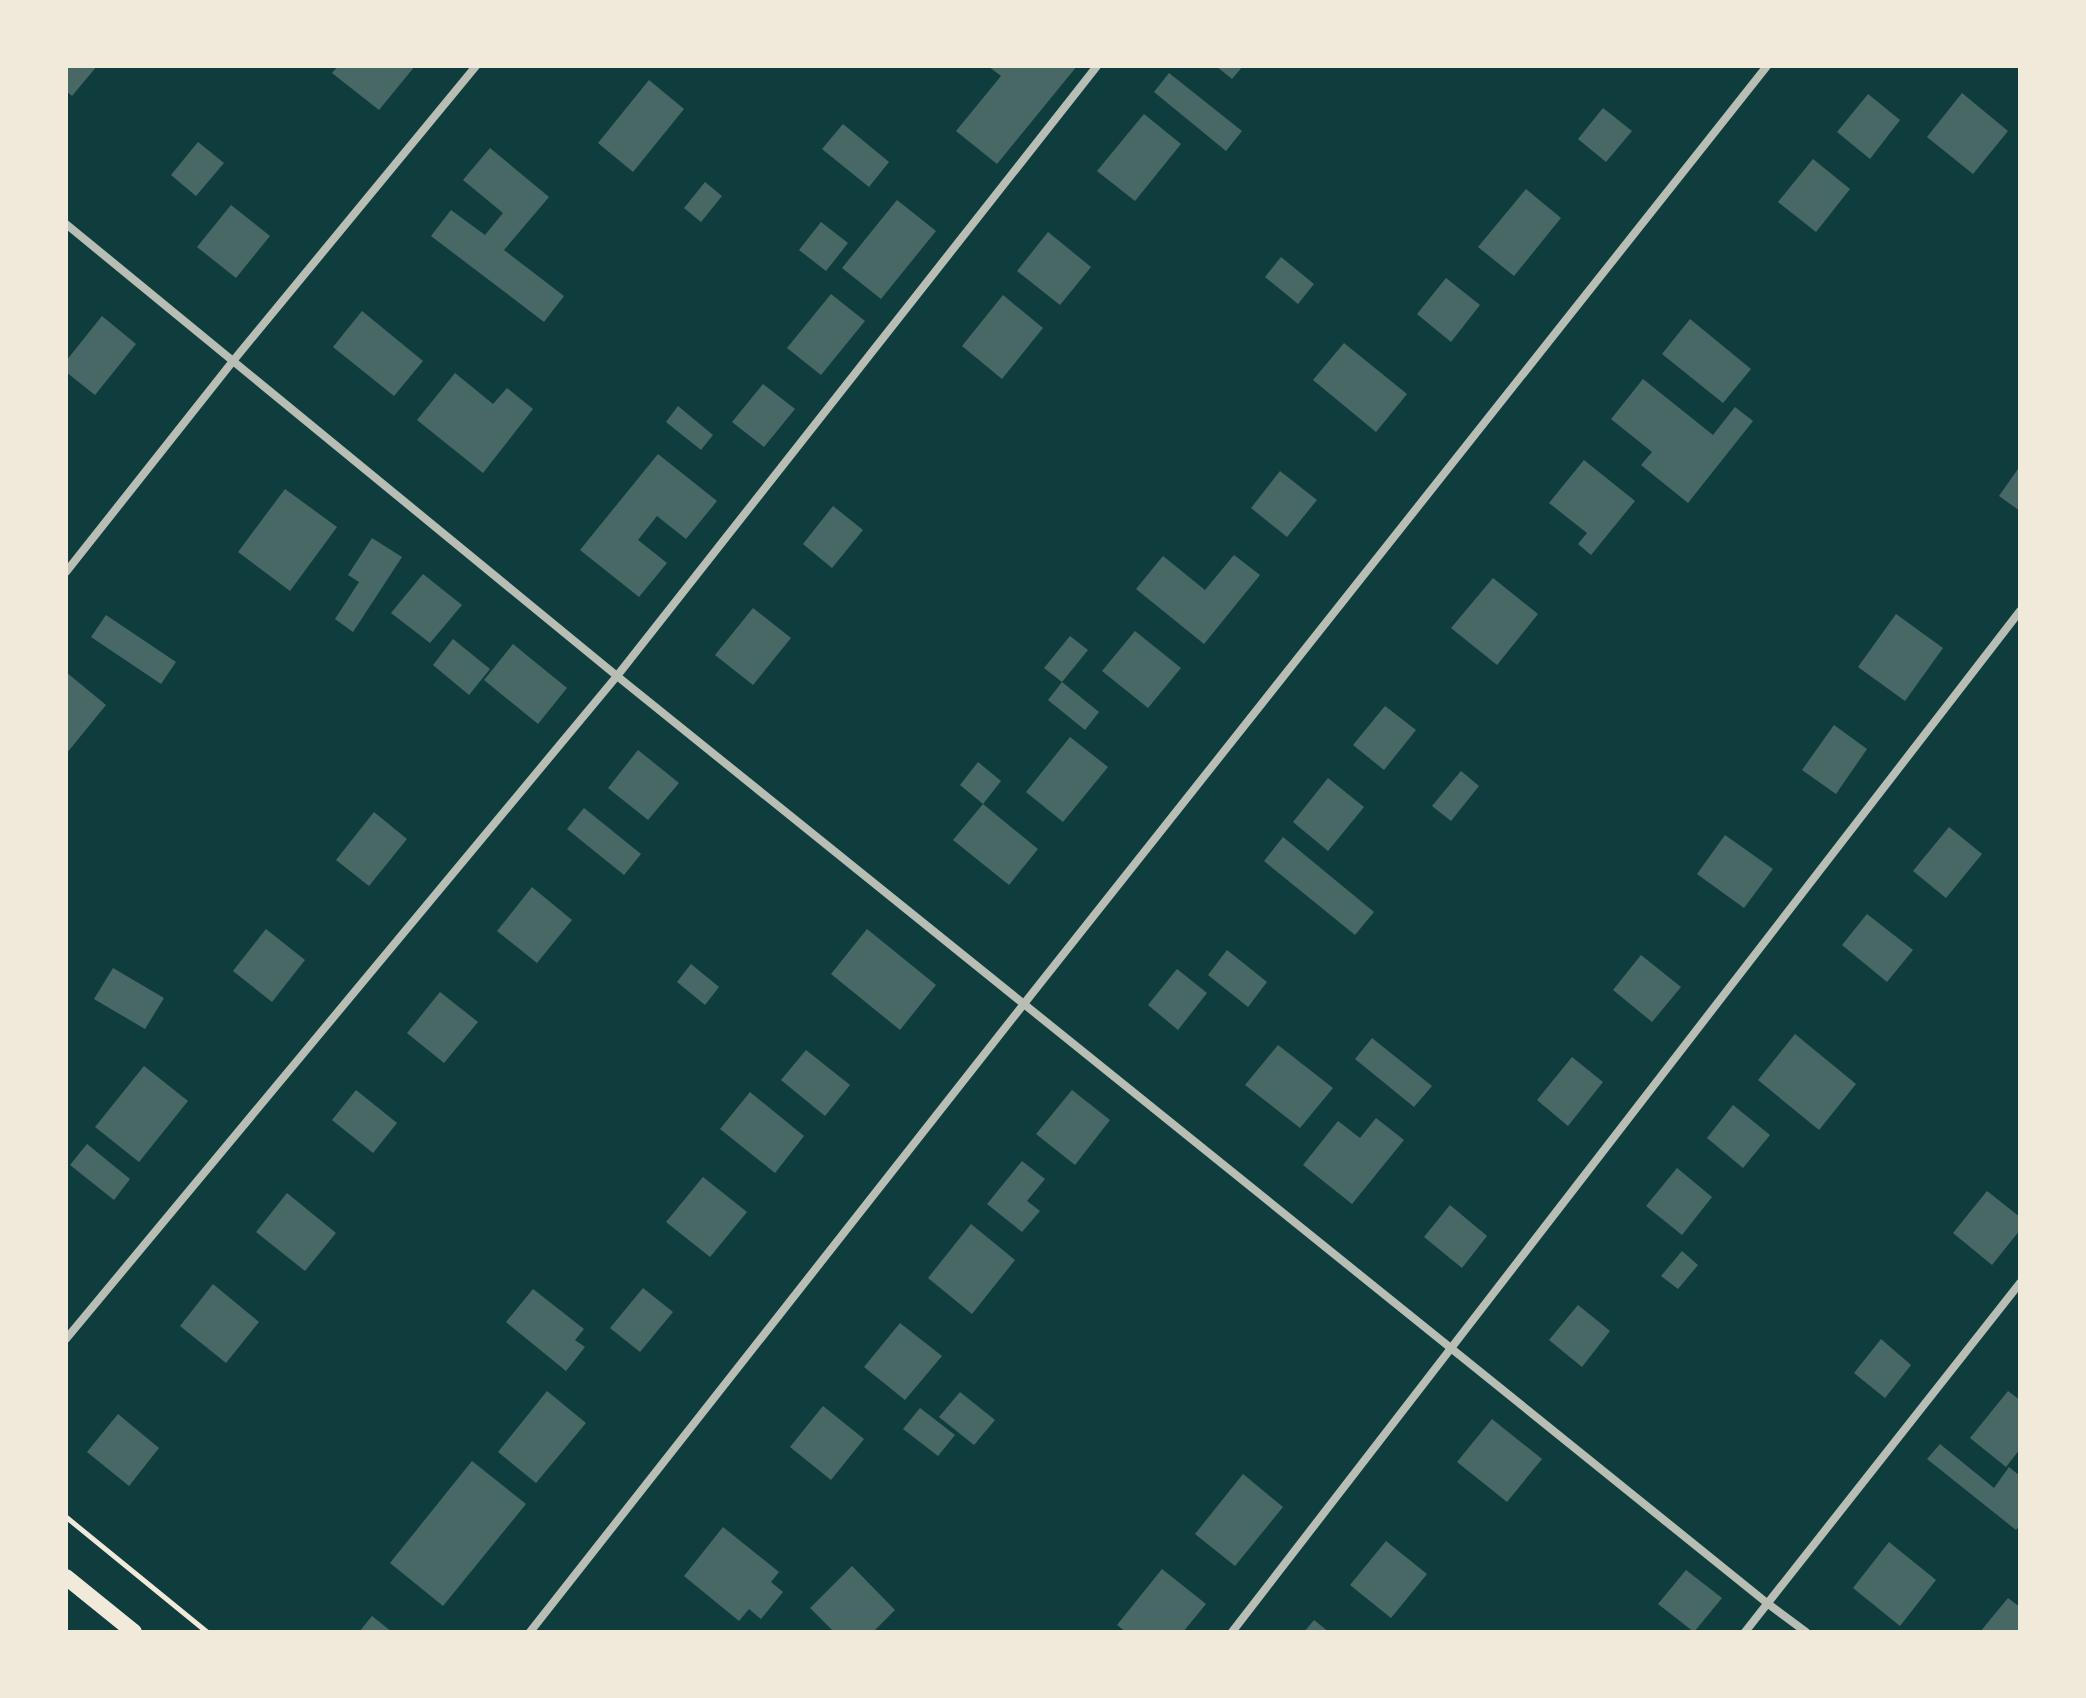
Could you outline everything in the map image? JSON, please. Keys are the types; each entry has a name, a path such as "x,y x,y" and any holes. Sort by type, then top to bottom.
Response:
{"main road":[{"path":"66,1577 134,1632"}],"street":[{"path":"66,572 233,361 476,66"},
{"path":"66,1339 617,676 1097,66"},
{"path":"530,1632 1767,66"},
{"path":"66,224 1023,1005 1806,1632"},
{"path":"1232,1632 2020,611"},
{"path":"1745,1632 2020,1283"}],"path":[{"path":"66,1517 207,1632"}],"building":[{"path":"66,66 97,66 72,96 66,91"},
{"path":"338,66 415,66 379,110 332,73"},
{"path":"988,66 1077,66 997,164 956,131 1001,76"},
{"path":"1216,66 1243,66 1232,79"},
{"path":"1169,73 1242,131 1226,151 1154,92"},
{"path":"649,80 684,109 633,172 598,143"},
{"path":"1962,93 2008,131 1973,174 1927,137"},
{"path":"1868,94 1900,120 1870,159 1837,132"},
{"path":"1603,108 1632,131 1606,162 1578,139"},
{"path":"1144,114 1181,144 1135,201 1097,171"},
{"path":"843,124 889,162 869,187 822,149"},
{"path":"198,142 224,163 196,196 171,175"},
{"path":"490,148 549,197 504,250 564,296 544,322 431,236 451,210 485,235 503,213 463,180"},
{"path":"1813,159 1850,189 1816,232 1778,202"},
{"path":"705,182 722,196 701,222 684,208"},
{"path":"1526,189 1561,218 1514,276 1478,247"},
{"path":"897,200 936,231 881,299 842,268"},
{"path":"231,205 270,236 236,278 197,247"},
{"path":"821,222 848,243 826,271 799,250"},
{"path":"1048,232 1091,267 1060,305 1017,271"},
{"path":"1281,257 1314,284 1298,304 1265,277"},
{"path":"1446,278 1480,305 1451,342 1417,314"},
{"path":"831,294 865,321 821,375 787,348"},
{"path":"1003,295 1043,328 1002,379 962,346"},
{"path":"362,311 423,361 394,396 333,347"},
{"path":"102,316 136,344 95,395 66,372 66,361"},
{"path":"1690,319 1751,369 1723,403 1662,354"},
{"path":"1344,343 1407,394 1376,432 1313,380"},
{"path":"455,373 493,404 507,388 533,409 483,473 417,420"},
{"path":"1643,379 1713,435 1735,407 1753,421 1688,503 1641,465 1652,452 1611,419"},
{"path":"763,384 795,409 764,447 732,422"},
{"path":"678,406 713,435 701,450 666,422"},
{"path":"658,454 717,501 686,539 657,516 638,540 667,563 639,597 580,550"},
{"path":"1584,460 1635,501 1591,555 1578,544 1587,533 1549,503"},
{"path":"2020,466 2020,511 1999,496"},
{"path":"1280,471 1317,500 1287,537 1251,508"},
{"path":"285,489 337,527 290,591 238,552"},
{"path":"833,506 863,530 832,568 803,544"},
{"path":"372,538 402,557 353,632 335,619 359,582 348,575"},
{"path":"1234,555 1260,575 1204,644 1136,589 1163,556 1205,590"},
{"path":"423,574 462,605 430,643 391,613"},
{"path":"1493,578 1538,614 1497,665 1451,628"},
{"path":"753,608 791,638 753,685 715,655"},
{"path":"1896,614 1943,648 1905,701 1858,667"},
{"path":"106,615 176,662 161,684 91,637"},
{"path":"1135,631 1181,668 1148,708 1102,671"},
{"path":"1070,636 1088,650 1062,682 1044,668"},
{"path":"453,639 490,669 469,695 433,665"},
{"path":"513,644 567,688 538,724 484,680"},
{"path":"66,672 106,705 66,754"},
{"path":"1062,682 1099,712 1085,730 1048,700"},
{"path":"1385,706 1416,730 1384,770 1353,745"},
{"path":"1834,725 1867,749 1836,794 1802,770"},
{"path":"1070,737 1108,767 1063,822 1026,792"},
{"path":"638,750 679,783 648,820 608,788"},
{"path":"978,762 1001,781 983,804 960,785"},
{"path":"1461,771 1479,786 1451,821 1432,806"},
{"path":"1328,778 1364,807 1328,851 1293,822"},
{"path":"983,804 1038,849 1009,885 953,840"},
{"path":"584,808 641,854 624,875 567,829"},
{"path":"374,812 407,839 369,886 336,860"},
{"path":"1949,827 1982,854 1946,898 1913,871"},
{"path":"1725,835 1773,869 1744,908 1697,874"},
{"path":"1283,837 1374,912 1355,935 1264,861"},
{"path":"532,887 572,920 537,963 497,931"},
{"path":"1867,914 1913,950 1887,982 1842,945"},
{"path":"266,929 305,960 272,1002 233,971"},
{"path":"867,929 936,985 900,1030 831,974"},
{"path":"1227,950 1267,982 1248,1007 1208,975"},
{"path":"1641,955 1681,987 1652,1022 1613,990"},
{"path":"691,964 719,987 705,1005 677,982"},
{"path":"113,968 164,998 145,1029 94,999"},
{"path":"1177,969 1207,993 1178,1030 1148,1005"},
{"path":"440,992 478,1022 444,1063 407,1033"},
{"path":"1795,1034 1856,1084 1819,1130 1758,1080"},
{"path":"1372,1038 1432,1086 1414,1107 1355,1059"},
{"path":"1278,1045 1333,1088 1300,1128 1245,1085"},
{"path":"806,1050 850,1085 825,1116 781,1080"},
{"path":"1572,1057 1603,1082 1568,1126 1537,1100"},
{"path":"144,1066 188,1101 139,1162 95,1127"},
{"path":"356,1090 397,1123 373,1153 332,1120"},
{"path":"1072,1090 1110,1120 1075,1165 1036,1134"},
{"path":"750,1092 804,1136 775,1173 720,1129"},
{"path":"1733,1105 1770,1135 1743,1168 1707,1138"},
{"path":"1376,1118 1404,1140 1352,1204 1303,1165 1338,1121 1360,1138"},
{"path":"87,1144 130,1179 114,1200 70,1165"},
{"path":"1022,1161 1045,1179 1027,1201 1040,1211 1022,1232 987,1204"},
{"path":"1677,1168 1712,1197 1682,1235 1646,1206"},
{"path":"703,1177 747,1212 710,1257 666,1222"},
{"path":"1987,1191 2020,1217 2020,1230 1992,1265 1953,1233"},
{"path":"287,1193 336,1233 305,1271 256,1232"},
{"path":"1450,1205 1487,1236 1462,1268 1424,1237"},
{"path":"971,1224 1015,1260 972,1314 928,1278"},
{"path":"1682,1251 1698,1265 1678,1289 1661,1276"},
{"path":"213,1284 259,1322 226,1363 180,1326"},
{"path":"643,1288 673,1312 640,1352 610,1328"},
{"path":"533,1289 584,1329 575,1340 585,1347 566,1371 506,1322"},
{"path":"1578,1305 1610,1331 1582,1367 1549,1340"},
{"path":"900,1323 942,1356 905,1400 864,1367"},
{"path":"1881,1339 1911,1365 1885,1398 1854,1373"},
{"path":"547,1391 586,1423 536,1483 498,1452"},
{"path":"2008,1391 2020,1400 2020,1449 2006,1467 1970,1438"},
{"path":"960,1392 995,1420 974,1445 939,1417"},
{"path":"823,1406 864,1439 831,1480 790,1447"},
{"path":"920,1408 955,1435 938,1456 903,1429"},
{"path":"118,1414 159,1448 129,1486 87,1452"},
{"path":"1492,1419 1542,1459 1507,1502 1457,1462"},
{"path":"1940,1444 1994,1488 2009,1467 2020,1476 2020,1525 2016,1530 1927,1459"},
{"path":"472,1461 526,1504 443,1606 390,1563"},
{"path":"1243,1474 1283,1507 1235,1566 1195,1534"},
{"path":"723,1527 779,1572 771,1582 783,1592 761,1619 749,1609 739,1621 684,1576"},
{"path":"1386,1541 1427,1574 1391,1618 1350,1585"},
{"path":"1889,1542 1936,1580 1900,1626 1853,1588"},
{"path":"852,1566 895,1610 873,1632 834,1632 810,1608"},
{"path":"1162,1569 1206,1604 1183,1632 1126,1632 1117,1625"},
{"path":"1686,1570 1722,1598 1694,1632 1658,1604"},
{"path":"2008,1598 2020,1607 2020,1629 2017,1632 1980,1632"},
{"path":"372,1616 392,1632 359,1632"},
{"path":"1314,1620 1329,1632 1304,1632"}]}
